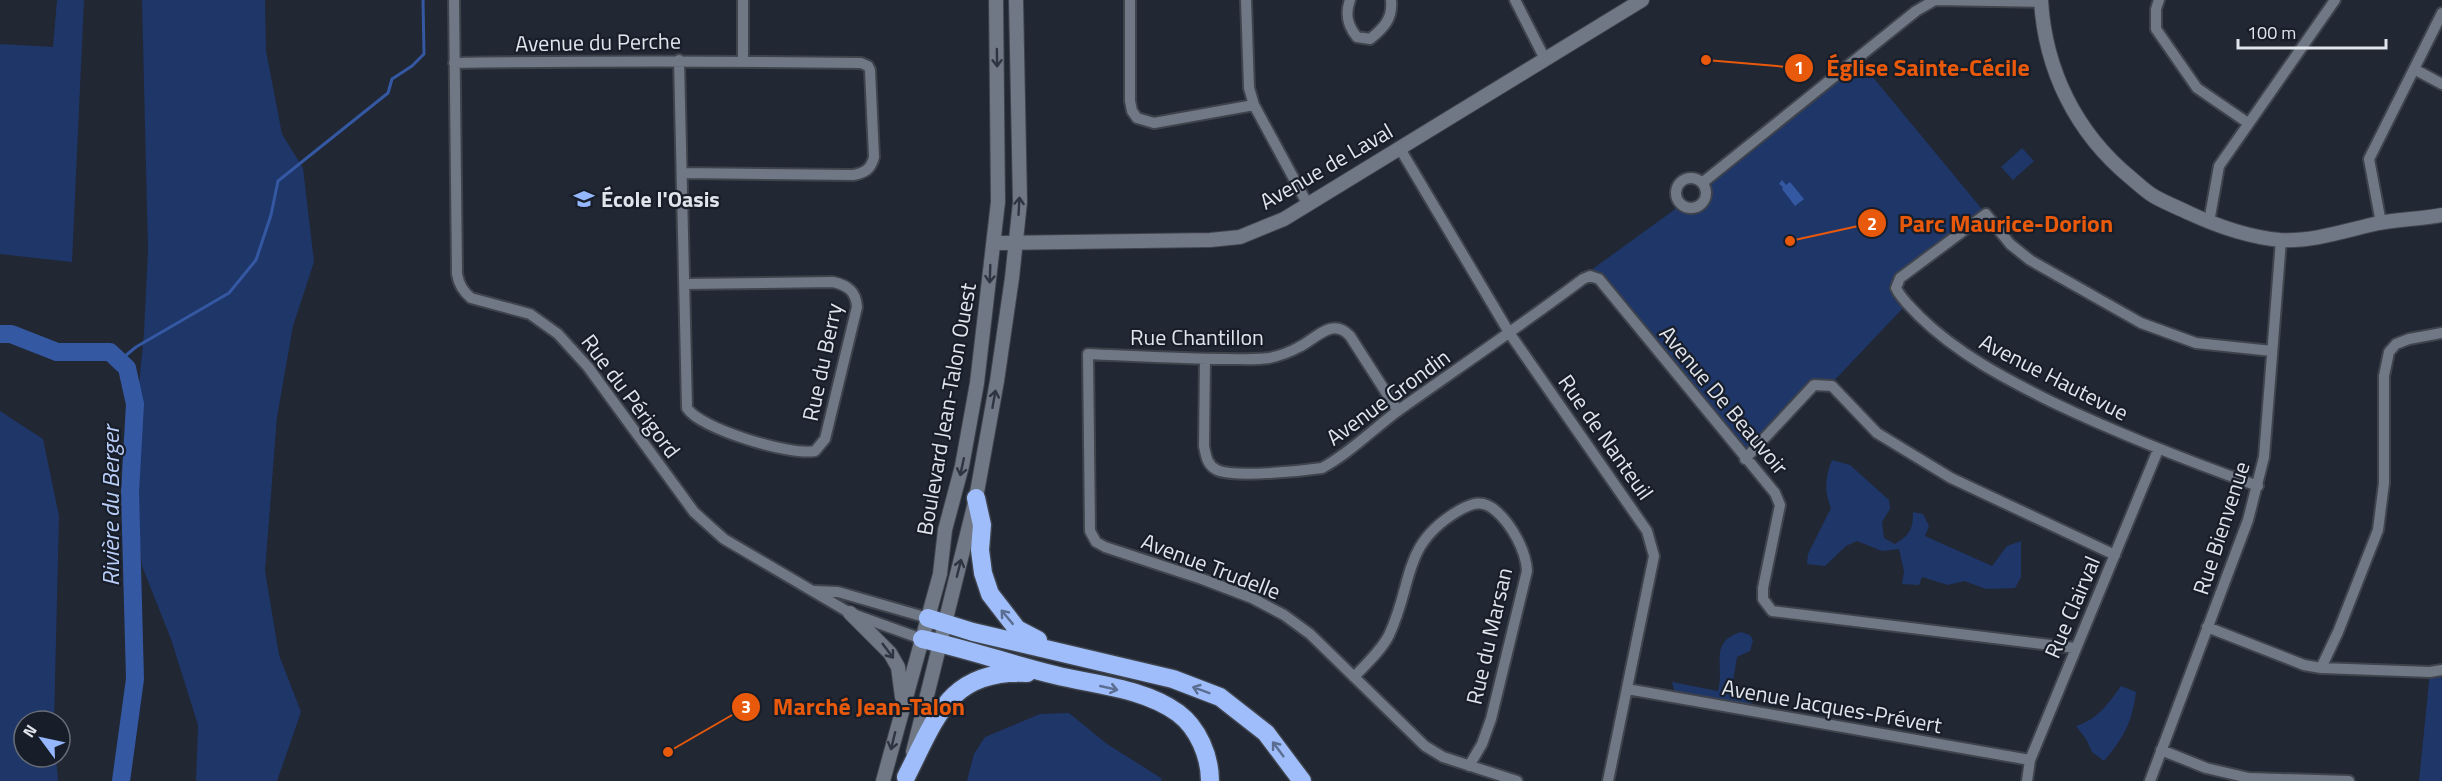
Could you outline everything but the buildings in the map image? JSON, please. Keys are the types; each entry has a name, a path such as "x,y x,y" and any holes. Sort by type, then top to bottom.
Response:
{"highway":[{"path":"976,498 981,525 980,550 983,573 990,594 1017,628 1076,655"},
{"path":"936,621 1173,679 1220,697 1266,733 1302,781"},
{"path":"922,639 1053,675 1154,698 1180,714 1199,737 1210,764 1210,781"},
{"path":"906,779 936,718 952,696 970,682 994,673 1053,675"}],"street":[{"name":"Rue du Périgord","path":"454,0 459,284 471,298 530,314 558,334 588,367 693,512 724,539 850,613 922,639"},
{"path":"743,0 743,61"},
{"name":"Boulevard Jean-Talon Ouest","path":"906,779 940,643 936,621 945,530 964,456 991,276 990,256 994,243 998,202 996,0"},
{"name":"Boulevard Jean-Talon Ouest","path":"883,781 922,639 936,621 976,498 997,381 1017,243 1020,202 1017,0"},
{"path":"1130,0 1130,101 1132,111 1137,118 1154,123 1254,105"},
{"path":"1246,0 1249,88 1254,105 1307,203"},
{"path":"1350,0 1346,15 1350,29 1357,37 1370,39 1382,29 1389,19 1391,0"},
{"path":"1515,0 1545,59"},
{"name":"Avenue de Laval","path":"994,243 1210,240 1240,237 1284,219 1642,0"},
{"path":"1702,183 1916,11 1935,0 2041,1 2044,32 2051,62 2064,95 2088,133 2116,165 2151,194 2209,222 2232,230 2281,240 2332,235 2381,223 2442,215"},
{"path":"2159,0 2156,9 2156,29 2197,88 2248,123"},
{"path":"2209,222 2218,166 2335,0"},
{"path":"2381,223 2369,159 2442,13"},
{"name":"Avenue du Perche","path":"454,63 679,60 861,63 868,66 872,76 874,157 867,171 853,175 682,173"},
{"name":"Rue du Berry","path":"679,60 687,408 691,415 735,436 800,452 815,451 825,440 857,307 856,297 851,290 843,284 832,282 685,284"},
{"path":"2415,69 2442,84"},
{"name":"Rue de Nanteuil","path":"1399,147 1510,334 1647,531 1654,556 1608,781"},
{"name":"Avenue Hautevue","path":"2258,486 2158,450 1991,372 1939,336 1896,288 1900,278 1986,214 2010,244 2030,260 2141,323 2196,344 2272,351"},
{"name":"Rue Bienvenue","path":"2150,781 2248,520 2258,486 2264,457 2281,240"},
{"name":"Avenue De Beauvoir","path":"1510,334 1583,279 1590,276 1599,279 1775,493 1780,505 1763,588 1763,598 1772,611 2075,648"},
{"name":"Rue Chantillon","path":"1088,354 1205,359 1267,358 1285,354 1325,330 1337,327 1345,330 1350,336 1398,411"},
{"path":"2321,668 2338,632 2378,530 2384,483 2384,376 2389,352 2396,344 2409,339 2442,333"},
{"name":"Avenue Grondin","path":"1205,359 1204,446 1206,459 1218,470 1229,473 1322,468 1398,411 1510,334"},
{"name":"Avenue Trudelle","path":"1088,354 1089,516 1090,531 1096,542 1252,598 1284,615 1310,634 1425,746 1443,757 1517,781"},
{"path":"1745,459 1814,385 1832,386 1877,433 1951,478 2040,522 2115,555"},
{"name":"Rue Clairval","path":"2027,781 2030,760 2158,450"},
{"name":"Rue du Marsan","path":"1353,677 1382,646 1389,634 1411,563 1432,530 1469,504 1480,502 1494,509 1522,549 1527,570 1491,719 1482,744 1469,766"},
{"name":"Rue du Périgord","path":"815,591 838,592 936,621"},
{"path":"850,613 890,653 898,667 903,702"},
{"path":"2207,627 2304,665 2321,668 2430,672 2442,670"},
{"name":"Avenue Jacques-Prévert","path":"1627,689 2030,760"},
{"path":"2161,750 2206,768 2248,778 2349,781"}],"shaded area":[{"path":"57,0 84,0 72,262 0,254 0,44 53,47"},
{"path":"142,0 265,0 266,51 282,134 303,168 314,262 293,326 277,417 265,571 279,655 301,712 277,781 196,781 198,725 171,639 142,566 132,458 144,333 148,250"},
{"path":"1857,58 1986,214 1900,278 1896,288 1906,302 1902,309 1829,386 1814,385 1745,459 1602,281 1583,279 1594,268 1674,210 1679,202 1687,207 1699,206 1705,197 1705,186"},
{"path":"2022,148 2034,161 2013,180 2001,167"},
{"path":"1782,180 1786,185 1790,182 1804,199 1795,206 1779,184"},
{"path":"0,411 43,439 59,516 54,709 12,709 12,769 57,769 58,781 0,781"},
{"path":"1832,460 1850,465 1889,500 1890,509 1882,522 1884,538 1895,544 1910,531 1913,512 1923,514 1929,526 1925,536 1992,566 2007,546 2021,541 2021,577 2015,588 1986,589 1964,581 1948,585 1922,577 1919,585 1902,584 1904,571 1899,549 1882,551 1857,541 1846,546 1825,566 1807,564 1808,554 1831,508 1826,484"},
{"path":"1741,632 1750,635 1753,640 1750,651 1737,657 1731,693 1752,697 1751,707 1675,694 1672,682 1718,691 1721,648 1731,636"},
{"path":"2442,670 2442,781 2419,781 2430,672"},
{"path":"2121,686 2136,692 2132,712 2122,737 2104,761 2092,752 2076,726 2096,715 2107,705"},
{"path":"1069,713 1107,744 1161,778 1162,781 967,781 974,754 985,737 1040,714"}],"waterway":[{"path":"119,361 136,347 229,293 256,260 271,215 278,181 388,93 392,79 412,66 424,54 423,0"},
{"name":"Rivière du Berger","path":"0,334 11,334 57,352 110,352 127,368 135,404 130,492 135,679 121,781"}],"place":[{"name":"Église Sainte-Cécile","path":"1706,60"},
{"name":"École l'Oasis","path":"584,199"},
{"name":"Parc Maurice-Dorion","path":"1790,241"},
{"name":"Marché Jean-Talon","path":"668,752"}]}
